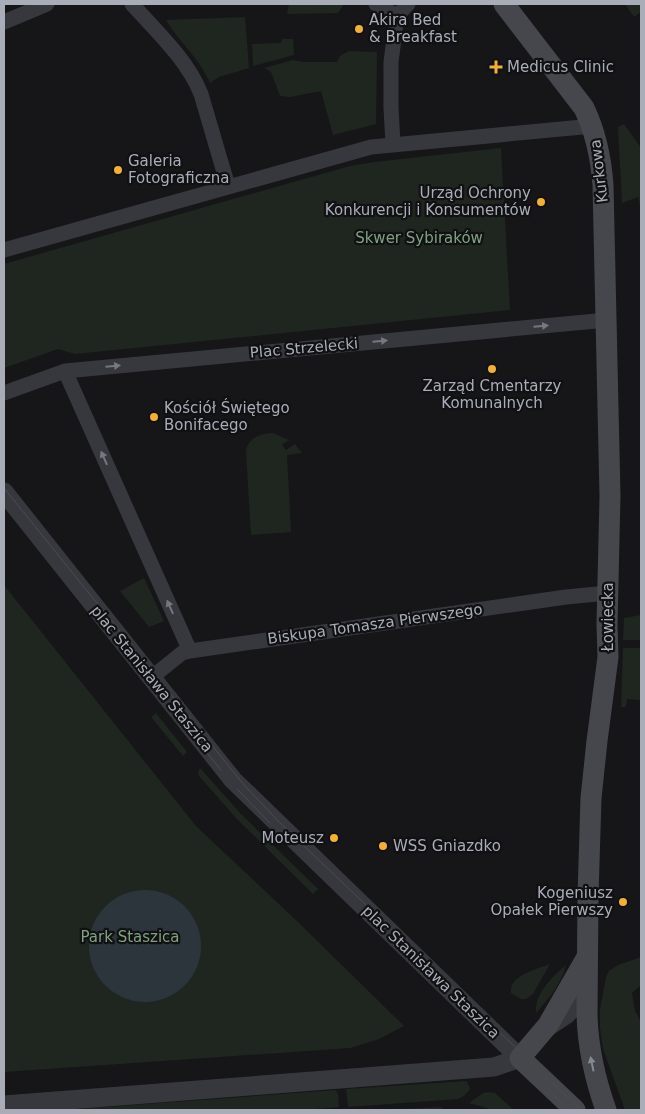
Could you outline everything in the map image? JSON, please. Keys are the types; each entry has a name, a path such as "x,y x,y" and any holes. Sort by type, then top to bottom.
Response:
{"main road":[{"name":"Kurkowa","path":"504,4 584,108 592,126 600,151 606,277"},
{"name":"Łowiecka","path":"588,989 591,798 608,657 610,496 606,277"},
{"name":"Łowiecka","path":"520,1058 546,1028 588,956"},
{"path":"588,989 587,1015 590,1052 596,1080 606,1110"},
{"path":"520,1058 575,1110"}],"street":[{"path":"4,22 47,4"},
{"path":"132,4 183,63 197,83 228,186"},
{"path":"376,4 397,16"},
{"path":"393,144 391,62 397,16 408,4"},
{"path":"4,250 371,147 592,126"},
{"name":"Plac Strzelecki","path":"4,393 65,370 607,320"},
{"path":"65,370 190,651"},
{"name":"plac Stanisława Staszica","path":"4,492 233,780 520,1058"},
{"name":"Biskupa Tomasza Pierwszego","path":"151,678 182,653 190,651 566,597 608,593"},
{"name":"Łowiecka","path":"546,1028 566,1014 588,989"},
{"path":"4,1105 494,1067 520,1058"}],"green space":[{"path":"289,4 344,4 338,13 287,14"},
{"path":"625,4 641,4 641,12 634,17"},
{"path":"245,17 249,68 219,77 210,83 201,66 166,20"},
{"path":"282,39 293,39 294,55 253,66 252,44 281,43"},
{"path":"349,51 377,52 376,124 333,135 321,91 290,97 280,96 271,72 264,68 293,60 303,62 337,62 340,56"},
{"path":"624,124 641,148 641,209 638,197 622,203 618,127"},
{"name":"Skwer Sybiraków","path":"501,148 510,310 75,354 58,349 4,368 4,264 350,166"},
{"path":"273,433 289,440 282,445 286,450 295,444 302,453 287,455 291,532 251,535 246,450 250,442 256,437"},
{"path":"144,578 164,621 149,627 120,591"},
{"name":"Park Staszica","path":"4,585 196,826 404,1026 379,1039 350,1048 4,1072"},
{"path":"641,615 641,640 623,640 624,618"},
{"path":"623,648 641,648 641,706 640,700 627,699 626,707 621,707"},
{"path":"156,713 187,752 183,756 151,717"},
{"path":"200,768 241,814 318,889 313,894 236,818 199,776"},
{"path":"641,957 641,985 632,993 635,1011 641,1022 641,1110 625,1110 603,1049 600,1009 606,977 609,971 618,965"},
{"path":"550,964 533,994 526,999 521,999 511,993 514,982 519,977"},
{"path":"566,965 558,985 536,1013 536,1006 541,992 550,980"},
{"path":"467,1081 470,1089 464,1096 458,1099 348,1107 346,1089"},
{"path":"336,1090 339,1107 301,1110 65,1110"},
{"path":"483,1093 495,1093 514,1110 493,1110 469,1103"},
{"path":"442,1107 443,1110 383,1110"}],"shaded area":[{"path":"145,890 156,891 166,895 184,907 196,925 200,935 200,957 196,967 184,985 166,997 156,1001 145,1002 134,1001 124,997 106,985 94,967 90,957 89,946 90,935 94,925 106,907 124,895 134,891"}],"tram line":[{"path":"4,488 244,785 280,823 581,1110"},
{"path":"172,710 221,770"},
{"path":"237,789 270,823"},
{"path":"396,944 451,996"},
{"path":"553,1095 570,1110"}],"place":[{"name":"Akira Bed & Breakfast","path":"359,29"},
{"name":"Medicus Clinic","path":"496,67"},
{"name":"Galeria Fotograficzna","path":"118,170"},
{"name":"Urząd Ochrony Konkurencji i Konsumentów","path":"541,202"},
{"name":"Zarząd Cmentarzy Komunalnych","path":"492,369"},
{"name":"Kościół Świętego Bonifacego","path":"154,417"},
{"name":"Moteusz","path":"334,838"},
{"name":"WSS Gniazdko","path":"383,846"},
{"name":"Kogeniusz Opałek Pierwszy","path":"623,902"}]}
